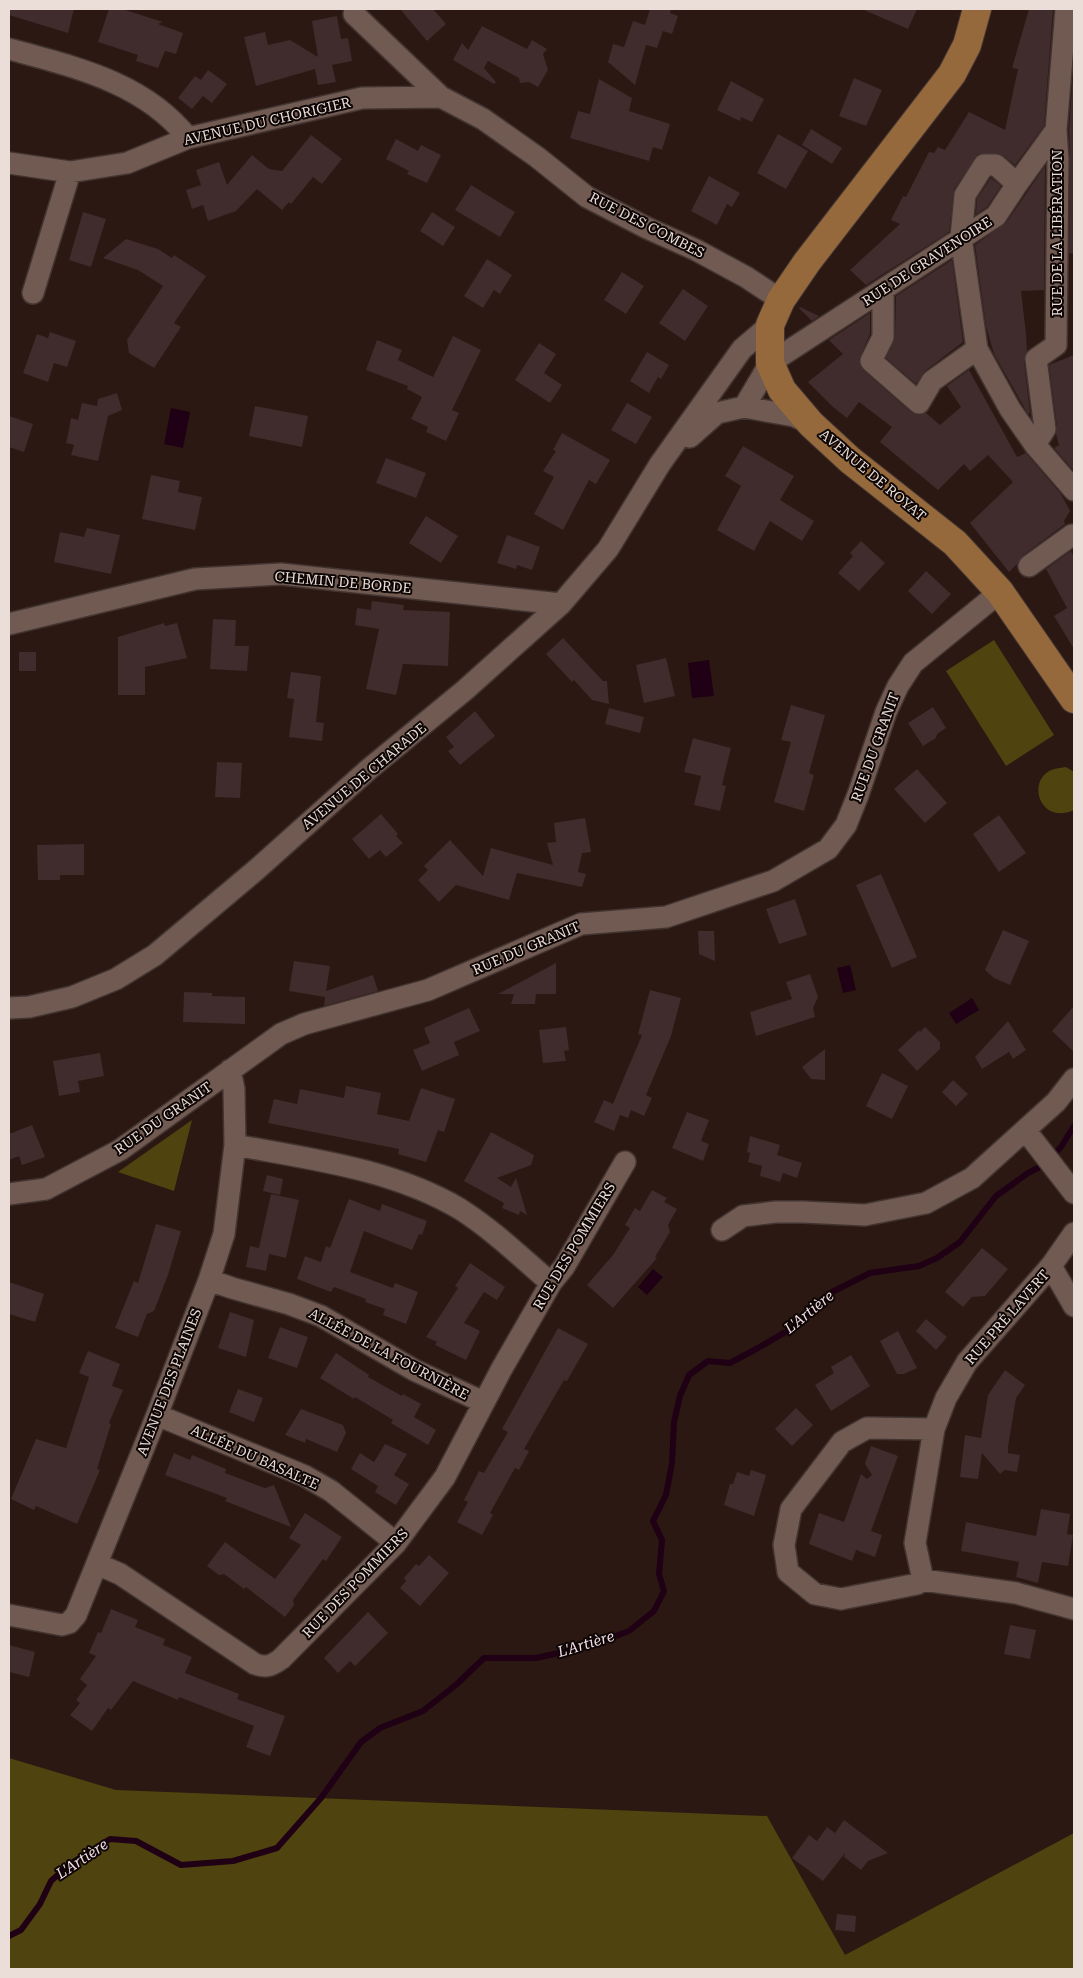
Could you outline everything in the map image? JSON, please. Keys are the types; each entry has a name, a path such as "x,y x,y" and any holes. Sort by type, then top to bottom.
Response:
{"main road":[{"name":"AVENUE DE ROYAT","path":"978,9 967,45 952,74 807,262 781,300 770,325 770,363 782,390 811,424 850,460 955,542 1000,592 1074,699"}],"street":[{"name":"RUE DE LA LIBÉRATION","path":"1035,445 1045,429 1036,359 1056,345 1066,159 1056,130 1066,9"},
{"path":"354,14 441,97"},
{"path":"9,49 79,68 130,90 155,104 174,121 188,138"},
{"name":"RUE DES COMBES","path":"441,97 483,118 537,157 587,197 647,228 696,250 746,277 781,300"},
{"name":"AVENUE DU CHORIGIER","path":"9,163 70,172 127,163 188,138 362,98 441,97"},
{"name":"RUE DE GRAVENOIRE","path":"770,363 996,216 1056,130"},
{"path":"1017,184 996,165 984,166 965,195 961,237 977,349 1010,409 1035,445 1074,490"},
{"path":"33,293 70,172"},
{"path":"883,290 883,338 871,361 919,403 932,381 977,349"},
{"name":"AVENUE DE CHARADE","path":"9,1008 30,1007 72,997 116,979 155,955 256,870 369,769 465,690 561,604 608,549 660,464 742,349 770,325"},
{"path":"744,407 770,363"},
{"name":"AVENUE DE CHARADE","path":"660,464 716,413 744,407 794,416 811,424"},
{"path":"1029,566 1072,535 1074,536"},
{"name":"CHEMIN DE BORDE","path":"9,624 195,579 280,574 561,604"},
{"name":"RUE DU GRANIT","path":"9,1194 46,1188 120,1150 280,1034 304,1024 428,990 581,924 666,917 773,881 828,849 846,824 858,795 886,712 898,686 913,663 1000,592"},
{"name":"AVENUE DES PLAINES","path":"9,1615 62,1625 69,1624 76,1615 97,1564 209,1280 224,1234 235,1145 234,1089 230,1070"},
{"path":"722,1230 743,1216 785,1212 865,1215 926,1203 972,1178 1056,1102 1074,1079"},
{"path":"1026,1131 1074,1192"},
{"path":"235,1145 320,1160 404,1184 437,1197 482,1225 551,1283"},
{"name":"RUE DES POMMIERS","path":"97,1564 120,1574 255,1664 263,1667 272,1666 396,1543 446,1476 483,1402 551,1283 564,1267 625,1162"},
{"path":"1051,1266 1070,1242 1074,1233"},
{"name":"RUE PRÉ LAVERT","path":"923,1580 915,1543 934,1429 946,1398 967,1362 1051,1266 1074,1306"},
{"name":"ALLÉE DE LA FOURNIÈRE","path":"209,1280 289,1304 321,1316 414,1370 483,1402"},
{"name":"ALLÉE DU BASALTE","path":"157,1415 305,1476 331,1491 396,1543"},
{"path":"934,1429 867,1428 842,1442 791,1509 784,1545 788,1572 815,1594 842,1599 917,1584 923,1580 1016,1593 1074,1609"}],"shaded area":[{"path":"171,408 190,412 183,448 164,444"},
{"path":"994,640 1054,735 1006,766 946,671"},
{"path":"709,660 714,696 692,698 688,663"},
{"path":"1066,767 1074,772 1074,810 1062,813 1052,812 1040,799 1038,790 1040,781 1045,774 1054,769"},
{"path":"850,965 856,990 843,993 837,968"},
{"path":"972,998 979,1010 956,1024 949,1013"},
{"path":"192,1120 174,1191 118,1172"},
{"path":"653,1269 663,1277 647,1295 638,1287"},
{"path":"9,1758 116,1790 767,1816 845,1955 1074,1833 1074,1969 9,1969"}],"building":[{"path":"9,9 74,9 68,33 9,15"},
{"path":"109,9 122,9 163,22 158,24 183,33 176,54 165,51 158,68 136,61 138,55 98,42"},
{"path":"400,9 433,9 446,24 427,41"},
{"path":"650,9 671,9 670,13 678,16 672,34 663,31 657,48 646,45 635,85 608,62 613,44 624,47 633,21 645,25"},
{"path":"862,9 917,9 908,29"},
{"path":"1029,9 1053,9 1044,126 1015,165 997,153 978,154 954,189 949,232 866,285 850,270 900,224 891,220 903,196 906,197 929,152 934,153 938,147 945,150 969,112 1005,130 1018,69 1012,68"},
{"path":"337,16 341,39 348,38 352,61 332,65 336,82 318,85 315,69 256,86 244,37 265,32 268,45 290,40 318,57 312,21"},
{"path":"482,26 527,49 532,40 547,49 543,54 548,70 538,87 529,82 520,83 519,78 488,61 484,68 496,82 494,84 453,60 462,43 468,50"},
{"path":"1074,61 1074,254 1069,253 1069,130"},
{"path":"208,70 227,84 212,103 203,96 192,109 178,98 195,76 201,80"},
{"path":"854,78 882,90 866,126 839,116"},
{"path":"599,79 632,98 629,111 670,124 662,150 653,147 649,161 570,138 578,111 590,114"},
{"path":"731,81 764,99 752,122 741,117 740,121 717,110"},
{"path":"811,129 842,148 832,164 802,145"},
{"path":"778,134 808,151 786,189 757,173"},
{"path":"311,135 342,159 322,184 313,177 291,204 289,202 282,210 257,189 236,211 208,221 203,205 192,209 186,190 201,185 196,170 219,162 227,185 252,155 269,169 282,171"},
{"path":"396,139 418,151 421,145 441,155 427,183 407,174 409,171 386,159"},
{"path":"1045,166 1044,290 1021,291 1027,351 1024,361 1030,413 1028,414 994,354 986,326 975,245 1006,223"},
{"path":"709,176 740,193 732,207 727,204 717,225 691,211"},
{"path":"991,178 1001,186 987,207 976,214 977,199"},
{"path":"471,185 515,212 500,237 455,210"},
{"path":"83,212 106,219 91,267 69,260"},
{"path":"432,212 455,227 443,246 420,231"},
{"path":"126,239 158,249 172,258 174,255 206,276 174,323 181,327 154,368 129,353 127,340 163,286 138,270 103,258"},
{"path":"487,259 512,275 500,294 494,290 483,308 464,296"},
{"path":"952,260 963,342 925,371 916,384 886,358 895,337 896,296"},
{"path":"622,272 644,286 626,314 604,300"},
{"path":"683,289 708,306 685,341 659,323"},
{"path":"800,307 819,316 812,321"},
{"path":"870,313 870,334 859,360 863,370 911,412 918,415 926,413 940,425 961,407 947,386 969,370 1017,457 1026,453 1061,494 1070,511 1064,521 1065,524 1022,556 1009,572 970,523 1013,482 988,455 970,471 964,464 938,490 880,442 892,427 859,402 847,418 808,382 843,354 829,340"},
{"path":"50,332 76,341 67,367 54,363 48,382 23,373 37,334 48,338"},
{"path":"453,336 481,350 452,410 459,413 446,441 426,432 428,427 411,419 422,397 407,389 408,386 366,370 377,340 402,350 398,360 433,377"},
{"path":"539,343 556,354 544,373 562,385 550,403 515,380"},
{"path":"647,352 669,365 661,379 658,377 649,393 630,381"},
{"path":"1074,355 1074,471 1054,448 1059,445 1056,434 1057,427 1049,365"},
{"path":"117,393 122,410 108,416 98,461 71,455 74,445 66,443 71,418 78,420 82,403 97,406 98,399"},
{"path":"627,403 652,417 636,444 611,430"},
{"path":"255,406 308,416 302,447 249,436"},
{"path":"9,416 33,424 24,452 9,447"},
{"path":"562,433 610,460 596,484 589,480 563,530 534,514 554,477 543,471 556,451 553,450"},
{"path":"743,446 794,476 780,500 814,521 802,541 770,521 754,551 717,530 741,486 725,476"},
{"path":"386,458 426,473 416,498 376,483"},
{"path":"151,475 180,481 178,492 202,497 195,530 142,519"},
{"path":"426,516 458,536 441,563 409,543"},
{"path":"87,528 120,535 111,574 54,562 60,532 84,537"},
{"path":"507,535 540,547 532,570 517,565 516,569 497,563"},
{"path":"861,541 885,563 859,591 838,573 853,556 850,553"},
{"path":"1071,551 1074,557 1074,649 1054,616 1067,608 1046,569"},
{"path":"926,571 951,594 932,614 908,591"},
{"path":"372,601 404,605 403,610 450,612 448,666 403,664 396,695 366,689 379,629 355,625 357,608 371,610"},
{"path":"213,619 236,620 235,646 249,646 247,671 210,669"},
{"path":"164,623 165,626 177,623 187,658 145,667 145,695 118,695 118,637"},
{"path":"563,638 603,681 607,681 609,704 592,700 546,654"},
{"path":"19,652 36,652 36,671 19,671"},
{"path":"666,658 675,696 644,703 636,665"},
{"path":"291,672 321,676 316,722 324,723 322,741 289,737 294,699 287,698"},
{"path":"791,705 825,715 809,773 814,775 804,811 774,802 791,742 781,740"},
{"path":"933,707 946,728 937,734 936,738 923,746 908,723"},
{"path":"609,708 644,717 640,733 605,724"},
{"path":"475,711 495,736 460,765 448,751 454,747 446,737"},
{"path":"693,738 731,748 722,785 726,786 720,811 694,805 701,776 684,772"},
{"path":"217,762 242,763 240,798 215,797"},
{"path":"917,769 947,803 925,823 894,789"},
{"path":"381,814 403,843 386,857 380,850 369,859 352,839"},
{"path":"999,815 1026,853 999,872 973,834"},
{"path":"585,818 591,852 582,853 578,872 586,874 582,887 517,873 509,900 456,885 439,902 418,880 428,870 424,866 450,840 483,876 491,848 553,865 547,843 556,842 554,823"},
{"path":"84,844 84,875 60,875 60,880 38,880 37,845"},
{"path":"881,874 917,957 892,968 856,885"},
{"path":"795,899 807,935 779,944 766,909"},
{"path":"1003,930 1029,941 1010,985 994,978 985,970"},
{"path":"698,931 714,931 715,961 699,954"},
{"path":"294,961 330,966 326,991 373,975 378,991 324,1006 325,997 289,991"},
{"path":"556,963 556,994 536,994 535,1004 511,1004 514,994 498,994"},
{"path":"810,974 818,997 813,1008 815,1017 756,1036 750,1012 792,999 786,982"},
{"path":"650,990 681,998 671,1036 646,1095 652,1098 644,1116 631,1110 628,1118 620,1115 614,1131 594,1122 604,1100 613,1104 642,1035 638,1034"},
{"path":"184,992 212,993 212,996 245,997 245,1024 183,1022"},
{"path":"1074,1006 1074,1052 1052,1031"},
{"path":"469,1008 480,1031 454,1042 459,1055 422,1071 413,1050 430,1043 424,1028"},
{"path":"1008,1021 1026,1050 1013,1059 1009,1052 982,1069 975,1057"},
{"path":"566,1027 569,1050 564,1051 566,1061 543,1063 539,1030"},
{"path":"925,1027 940,1042 940,1049 917,1071 898,1050 919,1030 920,1032"},
{"path":"825,1049 825,1080 811,1079 802,1067"},
{"path":"100,1053 104,1076 78,1081 80,1092 59,1096 53,1061"},
{"path":"882,1073 908,1086 892,1119 866,1106"},
{"path":"953,1080 968,1094 956,1106 942,1092"},
{"path":"346,1086 381,1093 377,1114 409,1121 421,1088 455,1099 444,1132 438,1130 426,1162 398,1154 399,1149 268,1123 274,1099 297,1104 300,1089 344,1098"},
{"path":"687,1112 709,1120 701,1141 709,1144 703,1161 672,1148"},
{"path":"32,1125 45,1157 22,1165 19,1156 9,1160 9,1134"},
{"path":"491,1132 534,1155 531,1165 497,1178 511,1187 516,1178 527,1215 520,1211 519,1215 502,1208 504,1203 464,1181"},
{"path":"750,1136 780,1145 777,1155 802,1163 797,1178 783,1173 780,1182 760,1176 762,1166 748,1162 750,1153 747,1152"},
{"path":"267,1175 283,1179 280,1195 263,1191"},
{"path":"652,1190 667,1198 664,1202 677,1209 668,1225 670,1232 655,1257 657,1258 613,1308 587,1285 613,1255 630,1228 625,1225 635,1208 640,1211"},
{"path":"271,1194 299,1200 286,1258 269,1254 266,1271 246,1267 250,1246 259,1248"},
{"path":"349,1199 380,1211 382,1204 427,1221 422,1235 419,1234 412,1250 364,1231 350,1272 393,1288 395,1283 418,1292 406,1324 383,1315 385,1309 365,1302 366,1299 334,1287 331,1292 297,1279 305,1256 321,1262 326,1246 330,1248"},
{"path":"156,1224 181,1231 168,1275 154,1311 147,1314 138,1337 115,1328 134,1281 138,1283"},
{"path":"982,1248 1008,1269 985,1296 972,1297 963,1307 945,1292"},
{"path":"470,1263 505,1287 497,1300 484,1292 464,1323 480,1331 466,1360 435,1345 437,1342 426,1337 458,1288 455,1286"},
{"path":"9,1282 44,1294 35,1322 9,1314"},
{"path":"230,1312 254,1320 246,1357 218,1348"},
{"path":"926,1319 947,1337 936,1350 916,1331"},
{"path":"280,1327 308,1337 297,1368 268,1358"},
{"path":"558,1328 588,1344 567,1381 564,1380 524,1449 529,1451 519,1470 515,1468 490,1513 493,1515 482,1535 457,1522 468,1502 464,1500 479,1471 484,1473 508,1432 502,1429"},
{"path":"898,1331 917,1368 904,1374 897,1374 880,1341"},
{"path":"88,1351 120,1364 112,1386 123,1390 109,1423 111,1424 97,1469 100,1470 77,1524 36,1506 34,1510 11,1499 36,1439 66,1448 89,1377 79,1373"},
{"path":"336,1353 369,1375 368,1377 421,1404 414,1417 436,1430 428,1445 391,1423 393,1420 320,1378"},
{"path":"851,1355 870,1386 831,1411 815,1385 834,1373 831,1367"},
{"path":"1005,1370 1025,1385 1016,1398 1008,1447 1008,1453 1020,1455 1017,1472 1005,1470 1000,1474 982,1453 978,1479 960,1477 965,1435 981,1438 988,1395"},
{"path":"238,1389 263,1398 254,1422 229,1412"},
{"path":"796,1408 813,1425 792,1446 775,1429"},
{"path":"301,1409 343,1425 346,1433 337,1452 306,1439 305,1443 285,1435"},
{"path":"385,1444 407,1454 394,1475 409,1484 396,1505 375,1492 378,1486 351,1469 360,1453 374,1462"},
{"path":"871,1446 898,1456 871,1531 882,1535 875,1557 856,1550 852,1561 809,1544 819,1513 844,1522 861,1474 867,1479 872,1475 865,1464"},
{"path":"174,1453 190,1460 192,1455 226,1469 225,1473 265,1488 274,1485 291,1527 225,1501 227,1498 165,1475"},
{"path":"751,1470 766,1475 754,1516 724,1505 730,1484 733,1484 737,1472 749,1476"},
{"path":"1041,1509 1070,1514 1067,1534 1073,1535 1068,1566 1042,1562 1038,1583 1016,1577 1019,1562 961,1551 966,1522 1036,1536"},
{"path":"305,1513 342,1537 326,1561 323,1559 293,1600 294,1605 285,1617 246,1587 244,1589 224,1574 219,1575 207,1566 225,1542 275,1579 301,1545 289,1538"},
{"path":"429,1555 449,1573 420,1606 400,1588 406,1581 404,1578 416,1564 419,1566"},
{"path":"111,1609 138,1620 135,1627 165,1639 163,1645 192,1657 185,1673 239,1694 237,1699 285,1716 270,1756 246,1747 254,1726 179,1697 178,1700 133,1681 111,1710 108,1708 92,1731 70,1715 80,1703 76,1700 87,1685 80,1679 96,1656 89,1653 98,1632 101,1633"},
{"path":"368,1612 388,1633 355,1666 350,1661 338,1673 324,1658"},
{"path":"1010,1625 1036,1630 1030,1659 1004,1654"},
{"path":"9,1645 35,1652 29,1677 9,1672"},
{"path":"844,1820 888,1853 868,1861 861,1870 844,1857 845,1853 823,1881 792,1858 809,1835 817,1841 827,1827 835,1833"},
{"path":"837,1914 856,1916 855,1932 835,1930"}],"waterway":[{"name":"L'Artière","path":"9,1936 21,1930 40,1904 51,1881 70,1864 110,1839 136,1841 181,1865 233,1861 277,1848 321,1798 361,1742 380,1728 423,1711 457,1684 484,1658 536,1658 590,1646 629,1631 654,1611 664,1591 659,1574 662,1540 653,1521 666,1495 672,1463 674,1422 680,1396 689,1375 708,1361 730,1363 758,1348 799,1324 828,1294 870,1273 919,1266 937,1258 960,1242 996,1196 1028,1173 1042,1166 1061,1147 1074,1126"}]}
